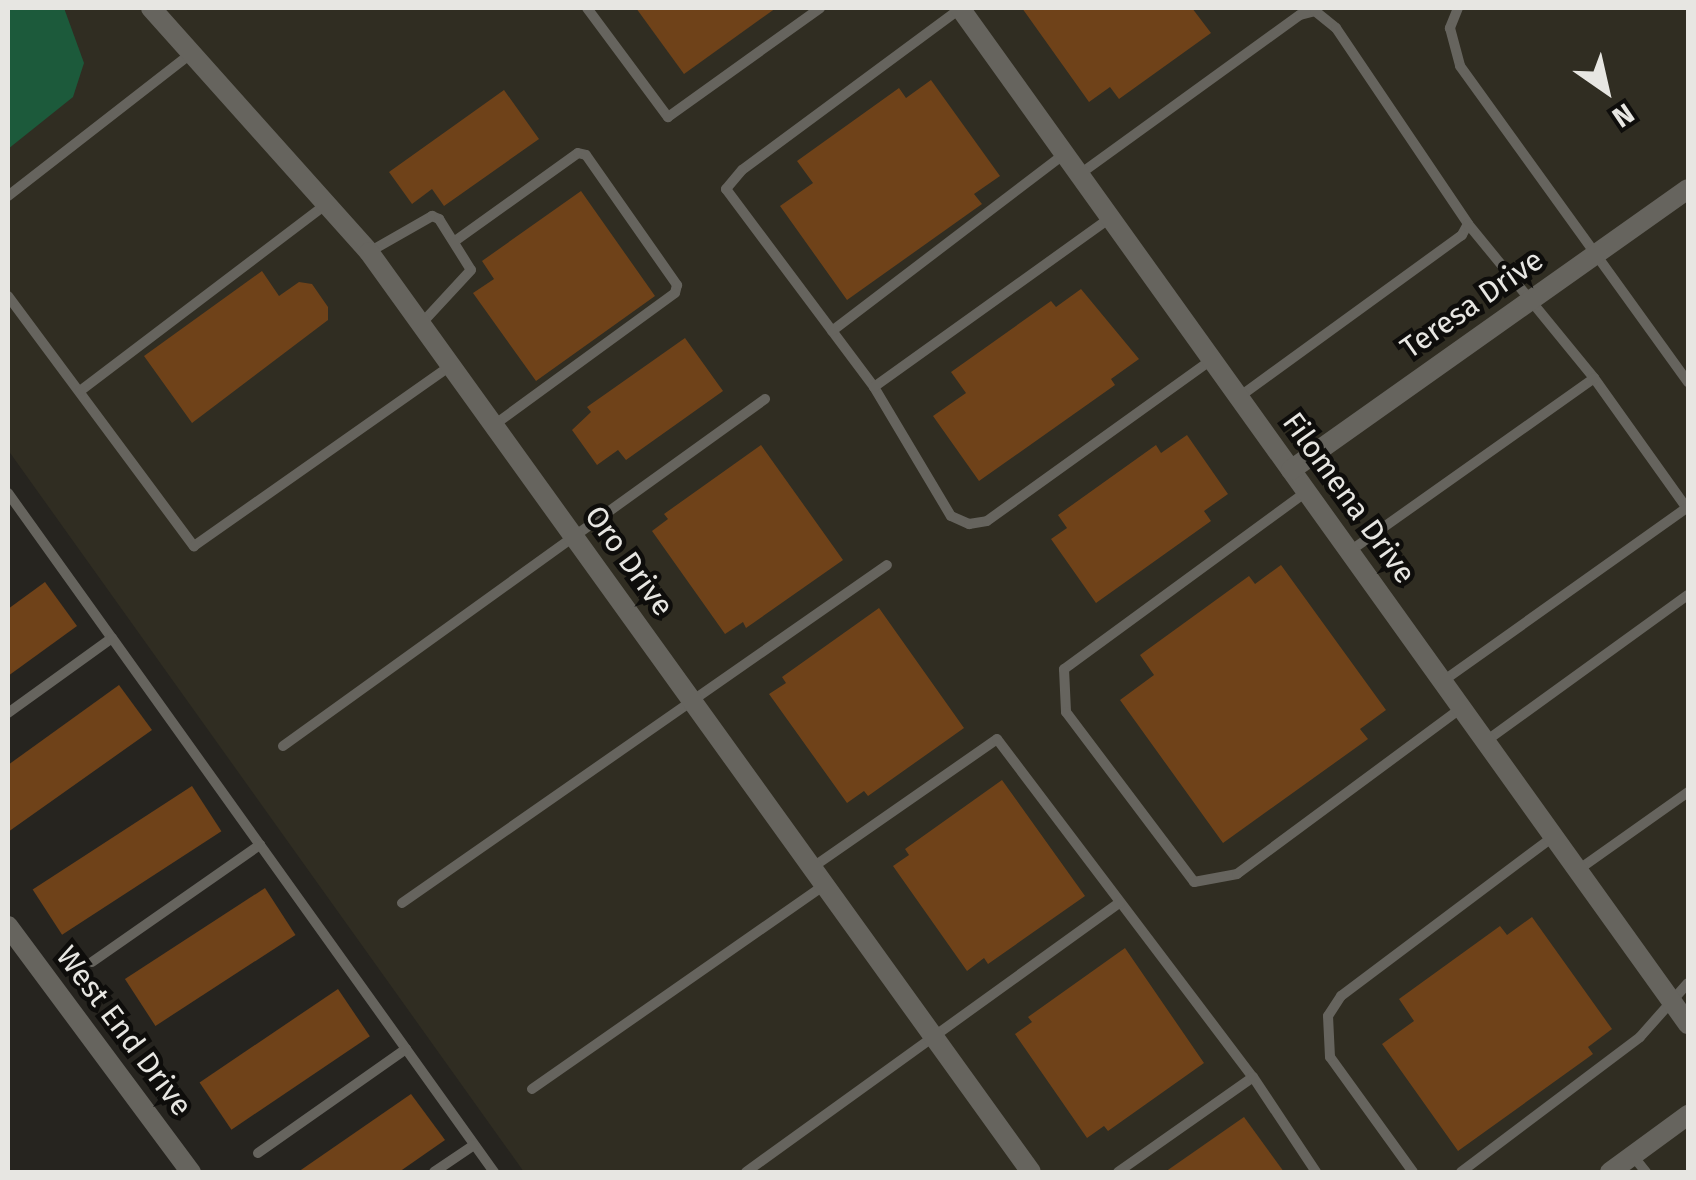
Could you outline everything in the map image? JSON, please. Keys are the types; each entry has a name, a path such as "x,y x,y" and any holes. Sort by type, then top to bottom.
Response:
{"street":[{"name":"Oro Drive","path":"151,8 194,51 369,252 1031,1172"},
{"name":"Filomena Drive","path":"960,8 1688,1024"},
{"name":"Teresa Drive","path":"1291,470 1688,189"},
{"name":"West End Drive","path":"8,926 192,1172"},
{"path":"1610,1172 1640,1164 1688,1115"}],"lane":[{"path":"587,8 668,117 820,8"},
{"path":"960,8 728,182 730,197 874,387 952,516 968,524 1002,512 1212,359"},
{"path":"1458,8 1450,28 1460,66 1600,250 1688,382"},
{"path":"1080,174 1314,12 1336,28 1468,224 1594,378 1688,509 1443,682"},
{"path":"8,196 194,51"},
{"path":"455,241 578,153 586,154 677,285 676,293 494,425"},
{"path":"832,331 1065,154"},
{"path":"80,391 328,203"},
{"path":"369,252 432,216 455,241 470,270 422,323"},
{"path":"874,387 1111,218"},
{"path":"1239,397 1462,235 1468,224"},
{"path":"8,296 194,546 452,365"},
{"path":"1350,552 1594,378"},
{"path":"283,746 766,399"},
{"path":"1306,491 1064,670 1066,712 1194,882 1238,874 1461,708"},
{"path":"8,493 494,1172"},
{"path":"402,903 694,704 887,565"},
{"path":"1486,741 1688,595"},
{"path":"8,713 112,638"},
{"path":"532,1089 996,739 1253,1078 1316,1172"},
{"path":"1578,870 1688,792"},
{"path":"1412,1172 1330,1057 1328,1016 1341,996 1554,836"},
{"path":"92,962 260,845"},
{"path":"746,1172 936,1040 1120,902"},
{"path":"1460,1172 1640,1037 1669,997 1688,983"},
{"path":"258,1154 406,1049"},
{"path":"1118,1172 1253,1078"},
{"path":"434,1172 474,1145"}],"shaded area":[{"path":"8,8 1688,8 1688,1172 524,1172 8,450"},
{"path":"8,8 64,8 84,63 73,97 8,149"}],"building":[{"path":"636,8 776,8 684,74"},
{"path":"1022,8 1192,8 1211,33 1119,99 1110,87 1089,102"},
{"path":"931,80 1000,176 974,194 982,204 847,300 780,206 813,183 797,161 899,88 906,98"},
{"path":"504,90 539,139 444,206 432,189 412,204 389,172"},
{"path":"581,191 655,296 536,381 473,293 494,279 482,261"},
{"path":"262,271 279,296 299,282 312,284 328,307 328,320 192,423 144,356"},
{"path":"1081,289 1139,359 1111,379 1115,385 979,481 933,416 966,393 951,372 1051,301 1056,307"},
{"path":"685,338 723,391 626,460 618,450 597,465 572,430 591,412 587,407"},
{"path":"1187,435 1228,494 1204,511 1211,521 1096,603 1051,539 1067,528 1058,515 1156,445 1161,453"},
{"path":"761,445 843,560 746,628 743,622 725,634 652,531 668,519 664,514"},
{"path":"1281,565 1386,710 1360,729 1368,739 1223,843 1120,700 1154,675 1140,655 1249,576 1255,584"},
{"path":"45,582 77,626 8,676 8,609"},
{"path":"879,608 964,728 868,796 864,791 847,803 769,694 786,683 782,677"},
{"path":"119,685 152,730 8,832 8,765"},
{"path":"1002,780 1085,896 988,964 984,958 967,971 893,866 909,855 905,849"},
{"path":"192,786 221,831 62,935 33,889"},
{"path":"265,888 295,935 155,1026 125,979"},
{"path":"1532,917 1612,1029 1588,1047 1593,1054 1458,1151 1382,1044 1414,1021 1399,999 1500,926 1507,935"},
{"path":"1125,948 1204,1063 1108,1131 1104,1126 1087,1138 1015,1034 1032,1022 1028,1017"},
{"path":"338,989 370,1036 231,1130 200,1082"},
{"path":"411,1094 445,1140 399,1172 298,1172"},
{"path":"1244,1117 1284,1172 1165,1172"}]}
